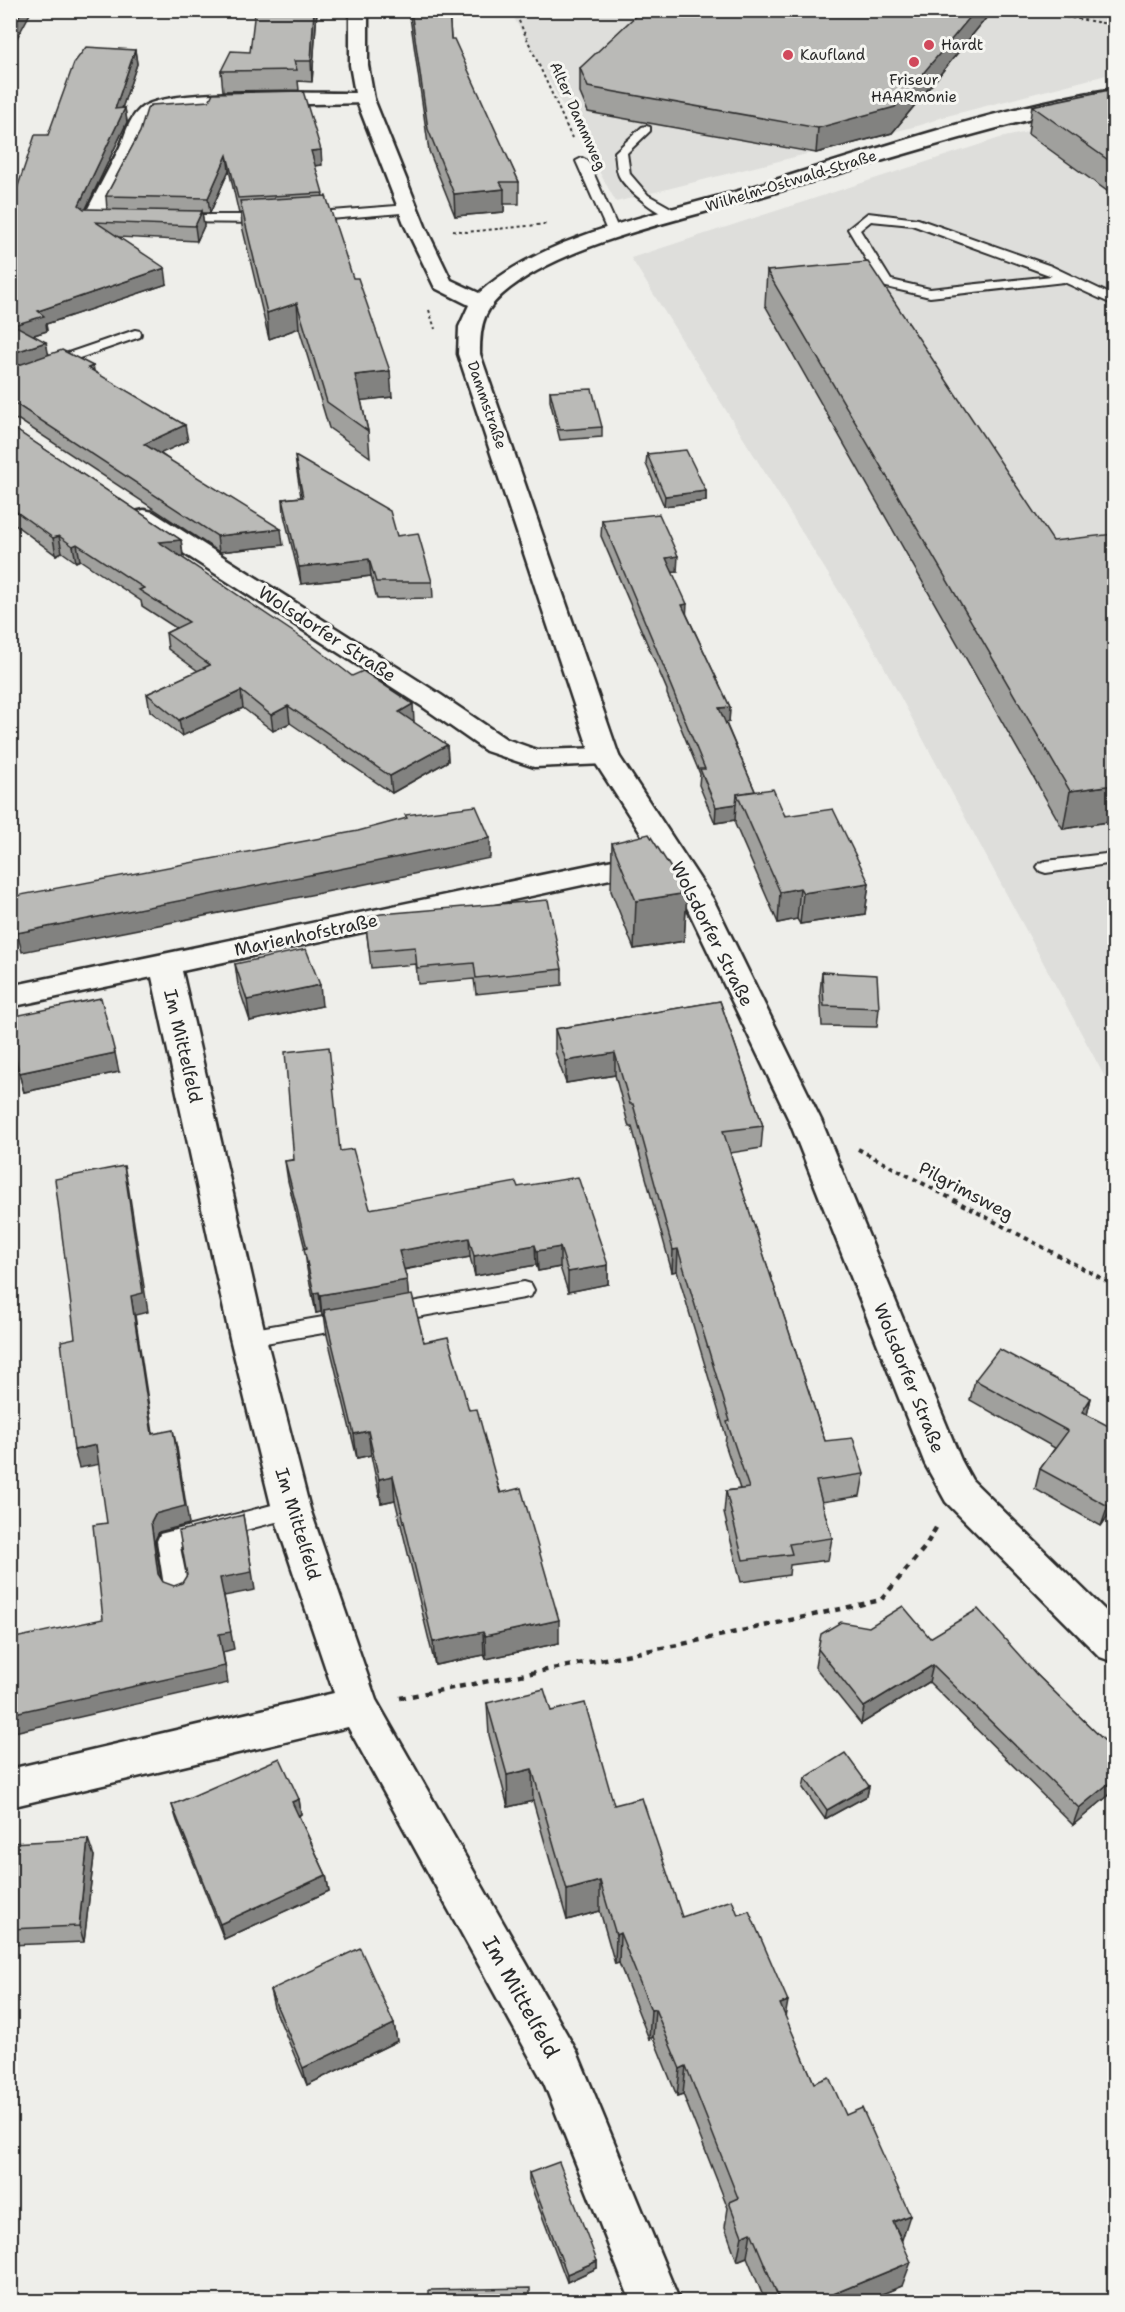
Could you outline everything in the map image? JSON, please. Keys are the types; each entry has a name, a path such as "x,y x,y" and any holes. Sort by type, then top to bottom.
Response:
{"street":[{"path":"359,10 358,65 365,99 409,209 442,284 481,302"},
{"name":"Wilhelm-Ostwald-Straße","path":"481,302 505,283 533,266 614,233 896,150 1059,105 1114,94"},
{"path":"99,218 138,122 148,111 161,105 184,100 365,99"},
{"name":"Dammstraße","path":"481,302 468,325 469,354 605,756"},
{"name":"Wolsdorfer Straße","path":"126,505 432,701 496,745 534,759 605,756 698,899 805,1120 944,1464 959,1491 1114,1645"},
{"name":"Marienhofstraße","path":"10,997 672,857"},
{"name":"Im Mittelfeld","path":"165,965 248,1338 291,1509 358,1706 561,2067 656,2301"},
{"path":"10,1788 358,1706"}],"lane":[{"path":"646,129 621,152 624,175 644,196 676,216"},
{"name":"Alter Dammweg","path":"582,161 614,233"},
{"path":"164,219 287,218 409,209"},
{"path":"1066,278 930,293 886,284 854,229 868,217 914,222 1047,268 1114,301"},
{"path":"10,378 135,333"},
{"path":"1046,867 1114,858"},
{"path":"248,1338 524,1290"},
{"path":"177,1592 168,1541 291,1509"}],"path":[{"name":"Alter Dammweg","path":"514,10 582,161"},
{"path":"1024,10 1114,25"},
{"name":"Pilgrimsweg","path":"805,1120 1114,1285"},
{"path":"358,1706 678,1645 880,1600 925,1547 959,1491"}],"shaded area":[{"path":"510,11 1114,11 1114,73 943,117 921,125 616,202"},
{"path":"1114,113 1114,1094 873,646 631,258 1000,138"}],"building":[{"path":"10,10 22,10 10,33"},
{"path":"255,10 314,10 311,61 294,61 297,70 221,71 231,51 250,52"},
{"path":"411,10 449,10 451,39 454,39 519,182 500,182 504,189 454,194 428,129"},
{"name":"Kaufland","path":"642,10 976,10 895,107 818,128 588,87 580,68"},
{"path":"86,47 135,50 115,109 125,108 79,205 84,209 202,211 195,226 96,222 165,268 38,311 44,316 14,325 46,342 10,354 10,201 17,189 35,135 48,135 74,63"},
{"path":"1114,89 1114,164 1032,106"},
{"path":"303,91 321,150 311,151 323,193 238,198 227,155 208,198 106,196 140,132 147,109 151,105 209,101 213,93"},
{"path":"326,196 353,278 358,278 390,371 355,375 368,431 327,402 297,303 267,313 240,201"},
{"path":"868,262 1053,541 1114,534 1114,785 1070,791 767,271"},
{"path":"62,350 93,366 88,368 185,425 144,444 281,529 217,536 16,404 10,403 10,368"},
{"path":"592,389 602,427 560,430 550,391"},
{"path":"10,426 181,540 159,542 311,644 352,676 363,671 413,704 399,712 447,745 390,776 288,706 271,715 241,691 179,720 147,694 210,665 166,633 189,622 139,590 144,588 77,544 73,546 59,536 53,538 10,507"},
{"path":"686,450 706,491 665,496 647,454"},
{"path":"295,456 390,511 397,536 418,533 432,582 376,582 369,559 299,567 283,499 303,497"},
{"path":"659,514 678,556 666,558 687,604 682,605 730,707 719,708 755,791 737,794 736,804 716,807 700,769 705,769 602,520"},
{"path":"773,789 785,816 833,809 869,883 803,893 800,888 780,892 737,794"},
{"path":"476,806 490,838 17,933 10,906 10,897 358,831 407,818 405,815"},
{"path":"649,834 687,893 636,901 612,843"},
{"path":"548,900 562,969 476,978 474,963 417,968 415,947 369,951 365,918 381,914"},
{"path":"306,949 320,985 247,1000 235,964"},
{"path":"822,972 877,975 879,1008 824,1006"},
{"path":"101,998 115,1053 19,1073 14,1050 10,1050 10,1017"},
{"path":"720,1001 763,1126 723,1131 825,1441 853,1438 864,1474 816,1481 832,1538 789,1544 792,1554 743,1560 726,1491 749,1488 727,1422 730,1421 678,1249 673,1250 633,1104 630,1104 615,1053 566,1061 555,1029"},
{"path":"329,1047 340,1151 353,1149 370,1209 516,1182 518,1187 578,1177 608,1265 568,1272 560,1247 537,1251 535,1245 474,1256 469,1238 399,1251 407,1280 320,1295 319,1292 314,1293 304,1249 307,1248 285,1161 294,1160 285,1052"},
{"path":"124,1166 143,1293 131,1296 152,1434 173,1430 185,1506 155,1514 151,1522 158,1574 163,1582 174,1586 182,1583 187,1575 179,1531 243,1515 252,1572 220,1578 231,1632 219,1634 225,1666 10,1714 10,1639 103,1619 93,1525 107,1523 96,1445 74,1450 61,1341 75,1338 55,1179"},
{"path":"412,1295 424,1342 448,1337 469,1410 477,1409 500,1493 521,1488 559,1620 485,1636 483,1632 433,1642 393,1476 379,1479 368,1431 354,1434 324,1310"},
{"path":"999,1349 1091,1398 1082,1412 1114,1429 1114,1496 1108,1506 1040,1469 1068,1431 975,1380"},
{"path":"903,1606 930,1638 978,1609 1036,1674 1114,1750 1114,1779 1079,1808 933,1665 864,1707 818,1649 821,1634 841,1622 869,1627"},
{"path":"544,1689 551,1711 585,1703 614,1805 642,1798 682,1917 732,1900 738,1915 749,1911 788,2001 780,2004 814,2083 829,2077 846,2115 862,2108 910,2215 893,2222 911,2262 831,2295 834,2301 780,2301 751,2232 742,2236 729,2202 738,2198 686,2066 680,2069 655,2009 651,2010 620,1933 616,1935 600,1881 567,1890 532,1769 507,1775 487,1703"},
{"path":"845,1753 869,1786 827,1810 805,1778"},
{"path":"280,1758 299,1799 292,1802 326,1875 220,1924 172,1805"},
{"path":"88,1839 79,1926 10,1929 10,1843"},
{"path":"360,1948 394,2024 303,2068 270,1990"},
{"path":"559,2162 597,2261 567,2274 529,2173"},
{"path":"530,2288 530,2301 429,2301 429,2290"}],"place":[{"name":"Hardt","path":"929,45"},
{"name":"Kaufland","path":"788,55"},
{"name":"Friseur HAARmonie","path":"914,62"}]}
